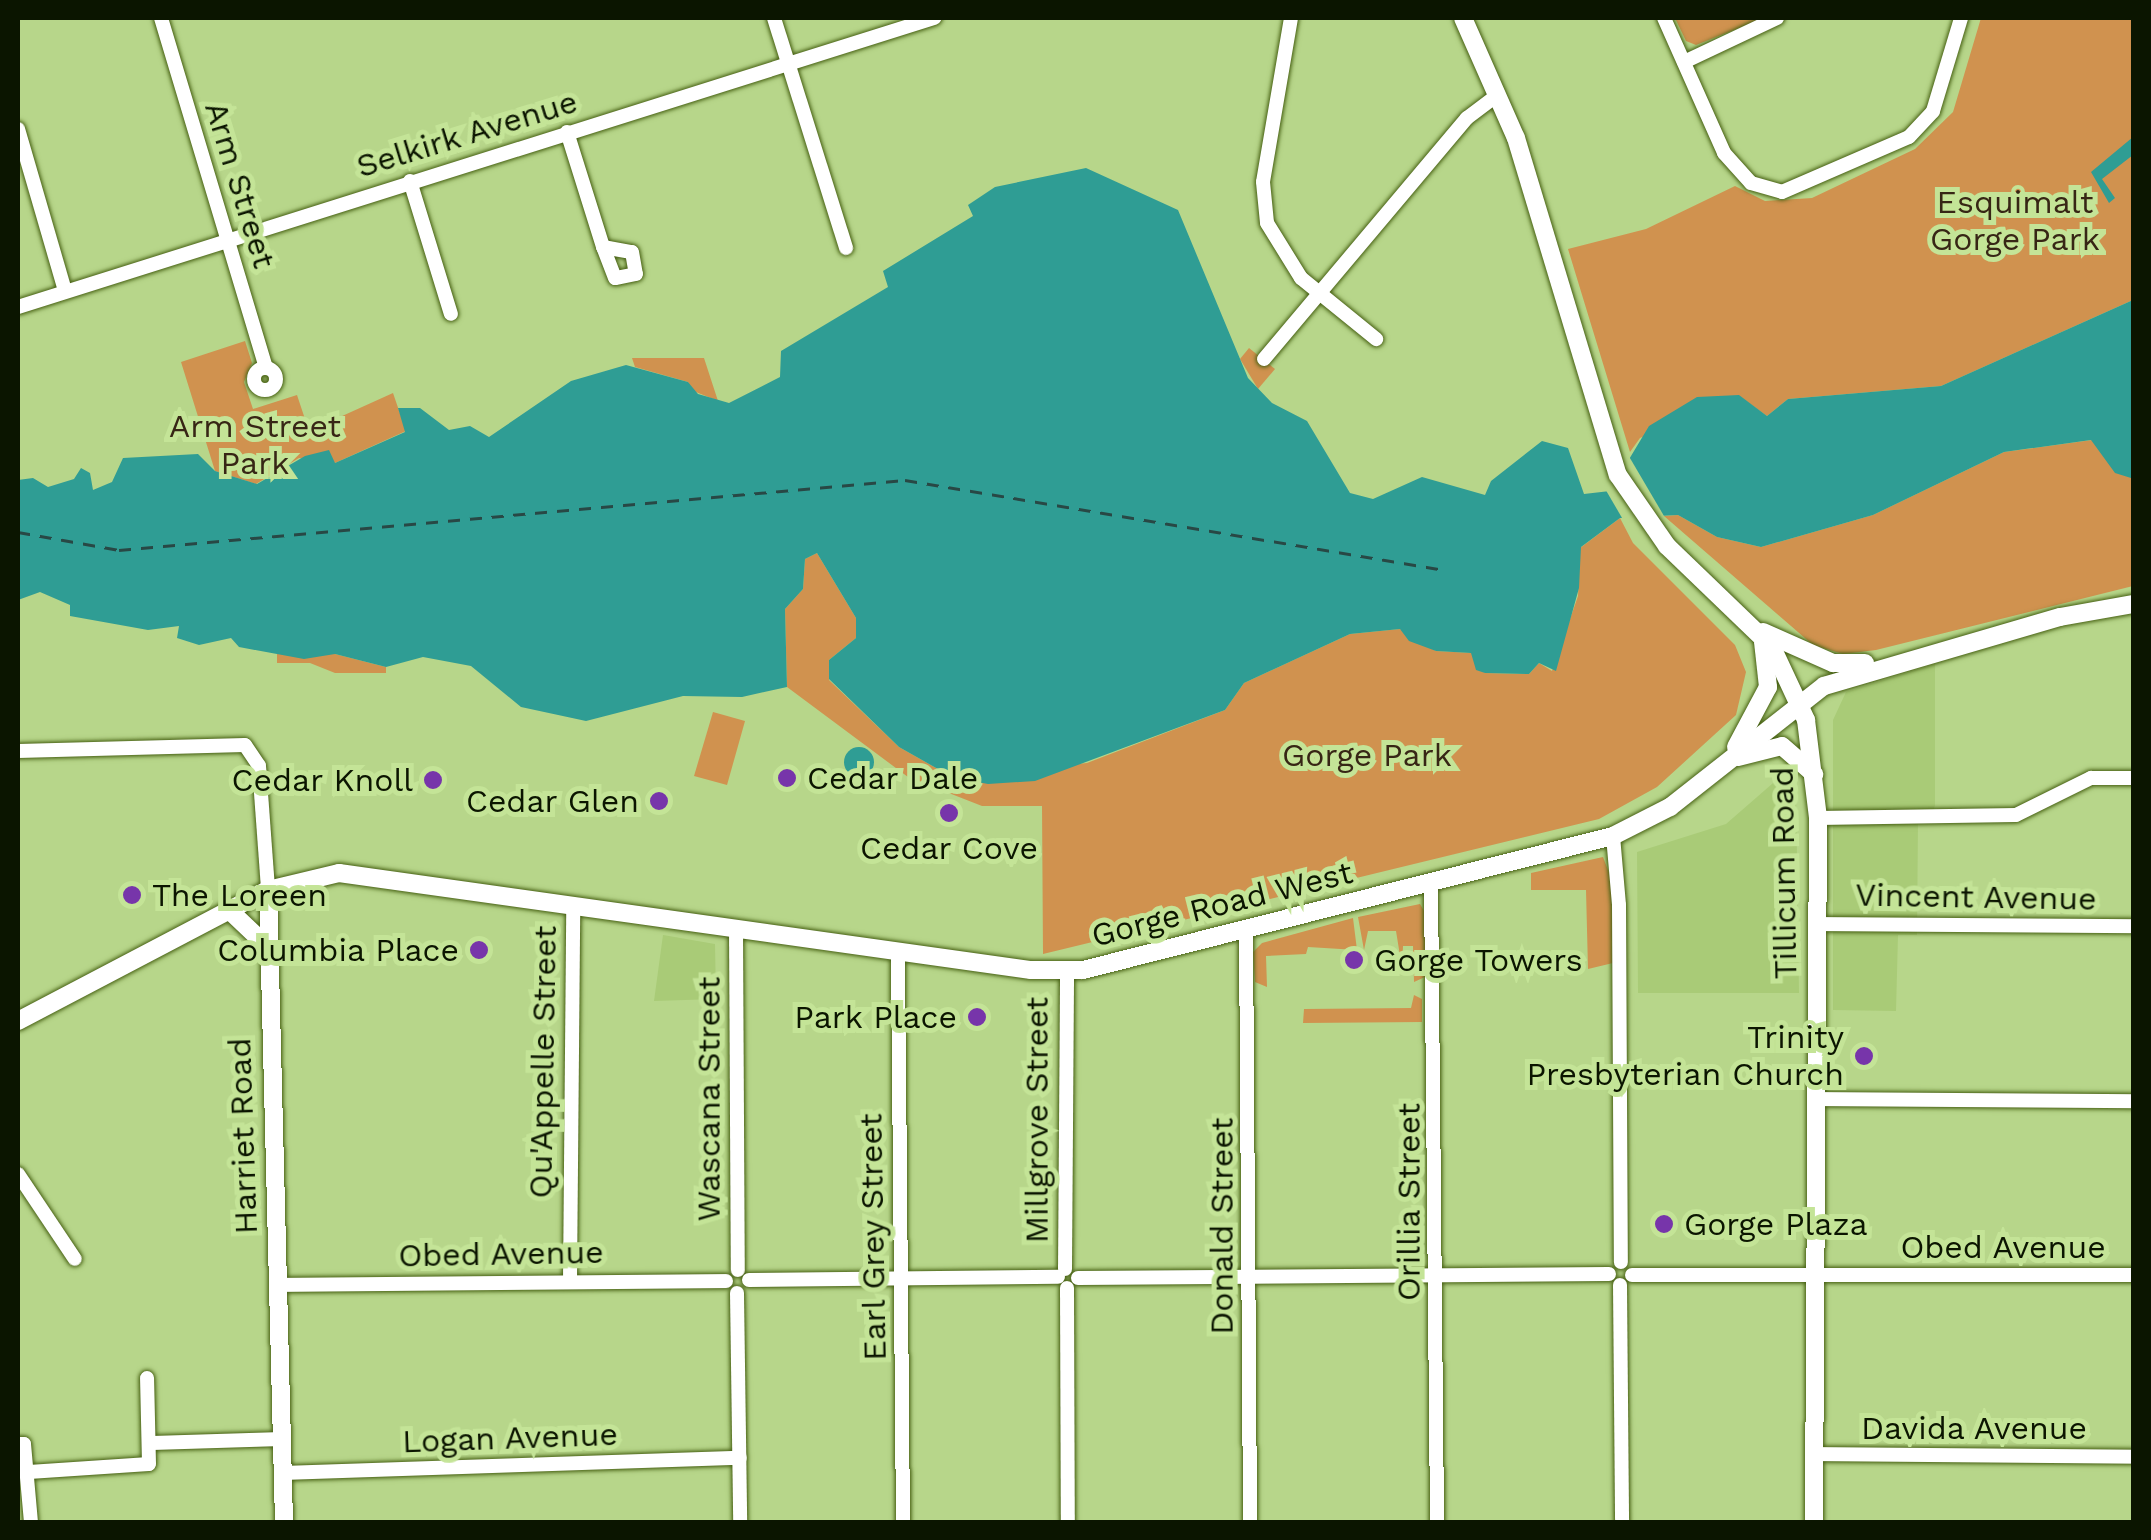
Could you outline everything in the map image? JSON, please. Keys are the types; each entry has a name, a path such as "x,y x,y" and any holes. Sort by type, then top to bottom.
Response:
{"main road":[{"name":"Tillicum Road","path":"1463,18 1498,95 1611,459 1650,528 1758,630 1800,702 1818,818 1814,1522"},
{"name":"Gorge Road West","path":"18,1020 268,890 339,872 898,952 1067,972 1613,836 1656,817 1800,702 1849,676 2134,604"},
{"path":"1758,630 1833,663 1902,662"},
{"path":"1728,760 1768,687 1758,630"},
{"path":"1728,760 1782,746 1814,775"},
{"name":"Harriet Road","path":"268,890 284,1522"},
{"path":"229,910 268,947"}],"street":[{"name":"Arm Street","path":"161,18 266,368"},
{"path":"774,18 846,248"},
{"name":"Selkirk Avenue","path":"18,307 934,18"},
{"path":"1292,18 1264,207 1284,259 1376,338"},
{"path":"1664,18 1724,153 1751,183 1782,192 1909,137 1933,112 1961,18"},
{"path":"1684,62 1778,18"},
{"path":"1264,359 1467,118 1498,95"},
{"path":"18,129 66,291"},
{"path":"567,132 603,246"},
{"path":"410,182 452,314"},
{"name":"Harriet Road","path":"18,751 234,744 252,750 260,766 268,890"},
{"path":"1818,818 2016,815 2091,778 2134,778"},
{"path":"1613,836 1620,905 1622,1522"},
{"name":"Orillia Street","path":"1431,882 1437,1522"},
{"name":"Qu'Appelle Street","path":"570,1280 572,906"},
{"name":"Vincent Avenue","path":"1818,924 2134,926"},
{"name":"Wascana Street","path":"736,928 738,1277"},
{"name":"Donald Street","path":"1246,930 1250,1522"},
{"name":"Earl Grey Street","path":"898,952 903,1522"},
{"name":"Millgrove Street","path":"1067,972 1068,1522"},
{"path":"1816,1098 2134,1101"},
{"path":"18,1174 76,1259"},
{"name":"Obed Avenue","path":"277,1285 738,1277 2134,1276"},
{"path":"738,1277 740,1522"},
{"path":"29,1472 148,1464 152,1443 148,1378"},
{"path":"152,1443 282,1439"},
{"path":"18,1444 24,1444 29,1472 31,1522"},
{"name":"Davida Avenue","path":"1814,1454 2134,1457"},
{"name":"Logan Avenue","path":"282,1473 740,1458"}],"shaded area":[{"path":"1935,664 1935,805 1931,821 1918,821 1917,935 1898,935 1896,1011 1833,1010 1833,720 1846,692"},
{"path":"1788,770 1796,794 1799,993 1638,993 1637,852 1726,824"},
{"path":"663,935 715,944 716,999 654,1001"}],"green space":[{"path":"1675,18 1764,18 1696,45 1686,41"},
{"name":"Esquimalt Gorge Park","path":"1981,18 2133,18 2133,300 1941,386 1788,399 1767,416 1739,396 1640,438 1630,452 1568,249 1646,229 1735,186 1765,201 1812,198 1915,149 1953,112"},
{"name":"Arm Street Park","path":"245,341 252,363 244,382 253,409 297,395 309,431 393,393 406,431 335,463 299,458 256,484 215,471 181,362"},
{"path":"1249,348 1275,369 1258,389 1240,359"},
{"path":"632,358 704,358 718,401 691,390 688,382 635,367"},
{"path":"2092,440 2132,478 2133,586 1876,650 1843,654 1813,645 1664,516 1678,515 1717,537 1761,547 1873,515 2004,452"},
{"name":"Gorge Park","path":"1620,518 1633,543 1735,645 1746,672 1736,715 1657,787 1599,819 1043,954 1042,806 982,806 908,777 787,687 785,609 803,589 805,559 817,553 856,618 856,638 829,660 829,680 899,747 952,777 1087,763 1225,710 1244,683 1350,634 1400,629 1436,651 1472,653 1485,673 1529,674 1539,663 1552,671 1578,596 1580,548"},
{"path":"277,653 335,654 386,667 386,673 335,673 310,663 277,663"},
{"path":"713,712 745,721 727,785 694,776"},
{"path":"1603,857 1611,878 1613,963 1588,969 1586,890 1531,890 1531,873"},
{"path":"1420,904 1427,916 1425,977 1414,982 1413,946 1403,946 1402,968 1396,931 1368,931 1364,950 1358,917"},
{"path":"1353,918 1357,950 1308,947 1306,954 1266,956 1267,987 1255,982 1253,952 1262,943"},
{"path":"1414,995 1422,999 1422,1022 1303,1023 1304,1009 1411,1008"}],"water":[{"path":"2133,137 2133,155 2102,179 2115,198 2109,203 2091,172"},
{"path":"1086,168 1178,210 1248,378 1272,403 1307,421 1350,493 1373,499 1422,477 1485,495 1491,481 1542,441 1568,448 1584,494 1610,491 1649,426 1697,397 1739,395 1767,416 1788,399 1941,386 2133,300 2133,486 2131,478 2115,473 2091,440 2004,452 1873,515 1761,547 1717,537 1678,515 1620,518 1581,547 1579,588 1556,671 1539,663 1529,674 1485,673 1476,670 1471,653 1436,651 1409,641 1400,629 1350,634 1244,683 1225,710 1035,781 988,784 952,777 899,747 829,679 829,660 856,638 856,618 817,553 805,559 803,589 785,609 787,687 742,697 683,696 586,721 521,707 471,666 423,657 386,667 335,654 304,659 239,647 231,638 199,645 177,638 179,626 148,630 70,616 70,605 40,592 18,600 18,480 33,478 48,487 74,479 81,468 90,473 93,490 112,482 123,458 198,454 215,471 257,484 305,456 329,450 335,463 405,432 398,408 420,408 449,430 470,426 489,437 571,381 626,365 688,382 698,394 729,403 780,377 781,351 888,287 883,271 973,216 968,205 995,187"},
{"path":"859,747 873,756 874,762 865,776 859,777 845,768 844,762 853,748"}],"pier":[{"path":"1627,453 1664,516 1659,521 1625,523 1604,487"}],"ferry route":[{"path":"18,532 119,550 905,480 1439,569"}],"place":[{"name":"Cedar Dale","path":"787,778"},
{"name":"Cedar Knoll","path":"433,780"},
{"name":"Cedar Glen","path":"659,801"},
{"name":"Cedar Cove","path":"949,813"},
{"name":"The Loreen","path":"132,895"},
{"name":"Columbia Place","path":"479,950"},
{"name":"Gorge Towers","path":"1354,960"},
{"name":"Park Place","path":"977,1017"},
{"name":"Trinity Presbyterian Church","path":"1864,1056"},
{"name":"Gorge Plaza","path":"1664,1224"}]}
